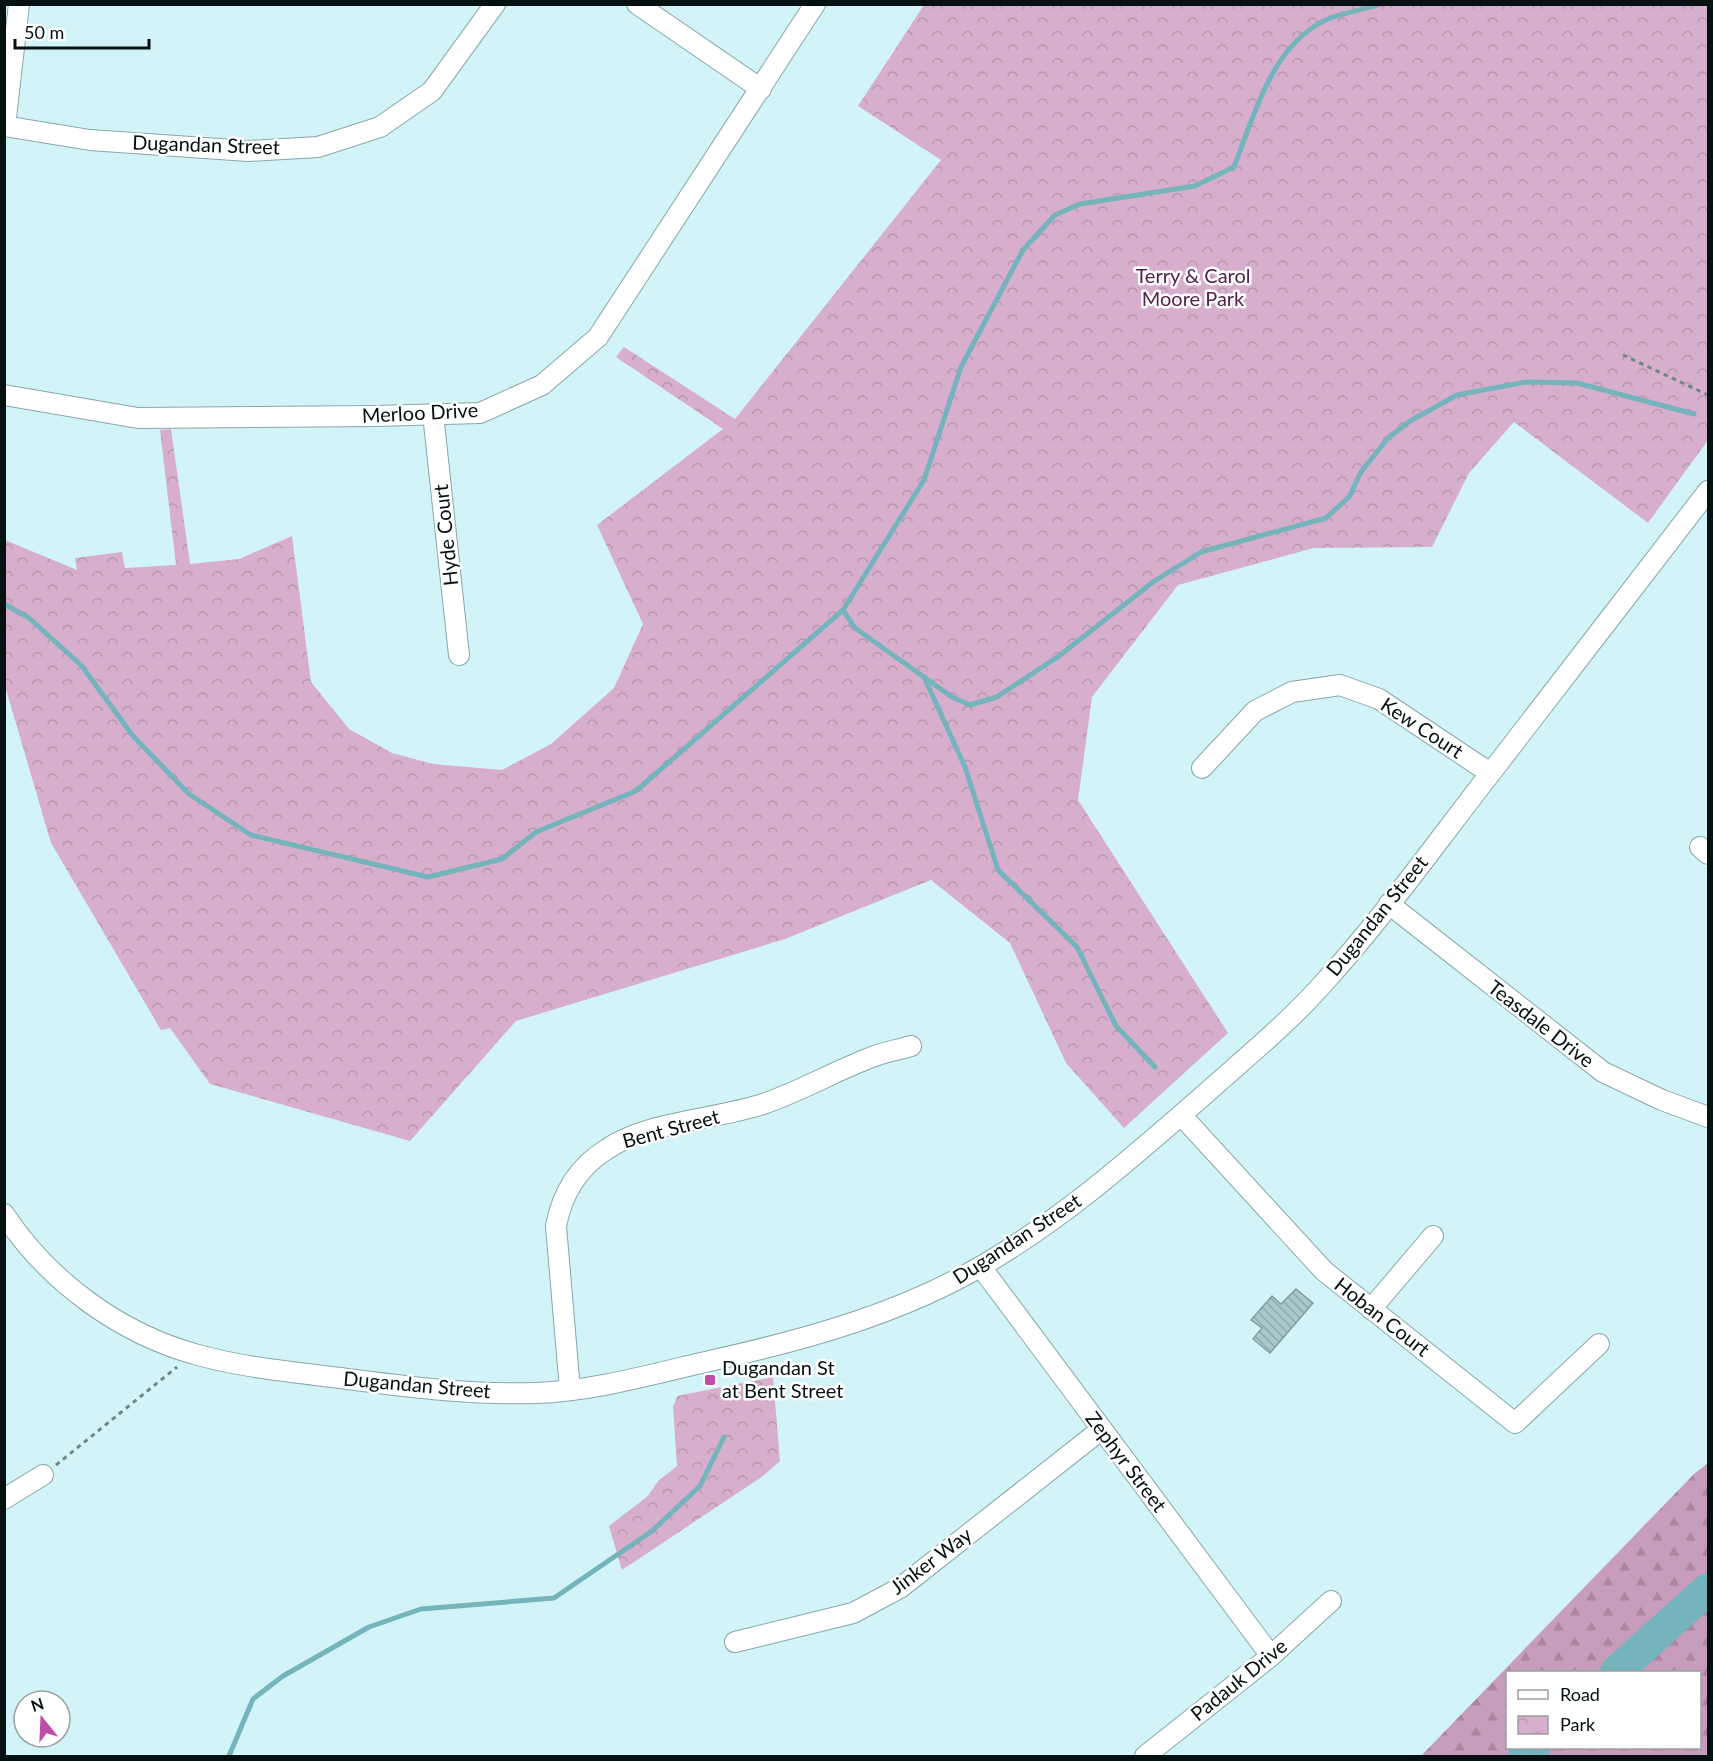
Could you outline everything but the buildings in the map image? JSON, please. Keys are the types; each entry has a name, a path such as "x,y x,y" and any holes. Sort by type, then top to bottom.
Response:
{"street":[{"path":"5,126 19,4"},
{"name":"Dugandan Street","path":"5,126 90,141 248,151 318,147 380,127 432,91 495,4"},
{"path":"637,4 761,89"},
{"name":"Merloo Drive","path":"4,395 138,418 433,414 480,413 542,385 598,337 815,4"},
{"name":"Hyde Court","path":"433,414 459,655"},
{"name":"Dugandan Street","path":"4,1214 23,1242 60,1280 103,1311 148,1337 193,1354 254,1366 449,1392 538,1393 570,1390 633,1378 818,1335 898,1306 981,1267 1067,1209 1121,1168 1318,990 1389,904 1708,491"},
{"name":"Kew Court","path":"1202,768 1255,711 1292,692 1340,685 1379,699 1490,773"},
{"name":"Teasdale Drive","path":"1389,904 1603,1072 1662,1100 1708,1118"},
{"name":"Bent Street","path":"570,1390 556,1226 560,1206 570,1185 585,1166 628,1137 763,1104 817,1083 872,1057 912,1047"},
{"name":"Hoban Court","path":"1181,1115 1324,1271 1515,1424 1599,1344"},
{"path":"1371,1309 1433,1236"},
{"name":"Zephyr Street","path":"981,1267 1271,1656"},
{"name":"Jinker Way","path":"735,1642 853,1613 900,1588 1102,1429"},
{"path":"4,1499 43,1475"},
{"name":"Padauk Drive","path":"1145,1756 1271,1656 1331,1601"}],"path":[{"path":"1623,355 1708,395"},
{"path":"43,1475 193,1354"}],"green space":[{"name":"Terry & Carol Moore Park","path":"924,5 1708,5 1708,440 1648,523 1514,422 1469,473 1432,547 1314,548 1178,585 1092,697 1078,800 1228,1033 1124,1128 1066,1063 1010,943 931,880 785,939 516,1021 410,1141 210,1084 170,1028 161,1030 51,843 5,686 5,540 77,570 75,558 122,552 125,568 176,565 160,430 171,429 190,564 239,559 292,536 311,682 349,729 392,753 433,764 502,770 551,744 614,688 643,624 597,525 723,429 616,357 624,347 735,419 941,160 858,106"},
{"path":"773,1377 780,1461 763,1476 622,1570 609,1526 648,1496 658,1481 677,1466 673,1407 677,1396"},
{"path":"1708,1463 1708,1756 1421,1756 1694,1474"}],"waterway":[{"path":"4,604 29,618 81,665 133,736 189,794 251,835 428,877 502,859 536,832 636,791 843,610 924,480 961,367 1023,250 1055,215 1080,204 1195,186 1234,167 1264,89 1274,71 1299,38 1330,18 1381,4"},
{"path":"843,610 855,628 952,697 970,705 997,697 1059,656 1153,582 1201,552 1326,518 1349,497 1361,472 1388,438 1410,421 1457,395 1526,382 1577,383 1694,414"},
{"path":"925,679 965,767 998,870 1077,947 1116,1026 1155,1067"},
{"path":"229,1756 253,1699 283,1676 369,1627 421,1609 554,1598 652,1531 700,1486 724,1437"},
{"path":"1617,1671 1708,1589"},
{"path":"1524,1756 1533,1749"}],"place":[{"name":"Dugandan St at Bent Street","path":"710,1380"}]}
